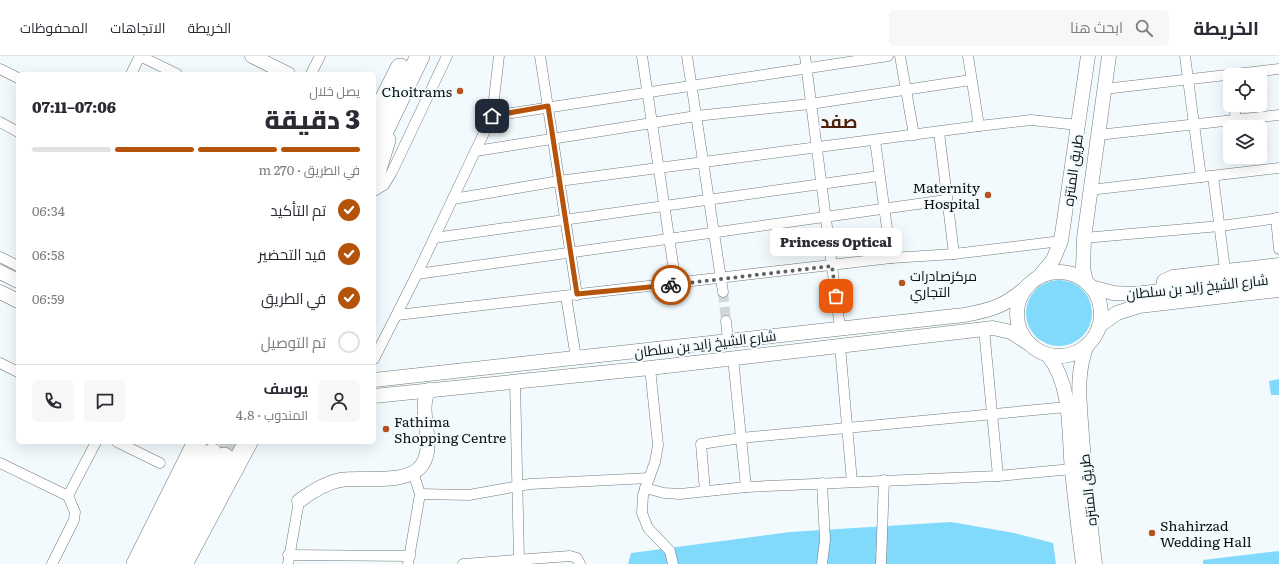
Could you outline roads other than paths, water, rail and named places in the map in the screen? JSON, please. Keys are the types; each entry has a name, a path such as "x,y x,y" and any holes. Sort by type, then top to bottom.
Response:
{"highway":[{"path":"376,90 395,56"},
{"path":"376,154 379,116 417,57"},
{"path":"136,564 208,452 240,444"},
{"path":"208,452 247,444"},
{"path":"154,564 208,452"},
{"path":"169,564 208,452"},
{"path":"184,564 208,452"}],"main road":[{"path":"252,56 284,72"},
{"name":"طريق المنتزه","path":"1034,281 1053,260 1061,241 1088,56"},
{"name":"طريق المنتزه","path":"1088,284 1083,268 1084,238 1109,56"},
{"path":"1226,278 1279,265"},
{"path":"1060,272 1074,275 1088,284 1100,305 1099,326 1087,345 1072,354 1060,356 1048,355 1031,345 1021,332 1017,315 1020,299 1034,281 1060,272"},
{"name":"شارع الشيخ زايد بن سلطان","path":"1088,284 1124,294 1162,291 1226,278 1279,278"},
{"name":"شارع الشيخ زايد بن سلطان","path":"376,380 989,311 1015,298 1034,281"},
{"name":"شارع الشيخ زايد بن سلطان","path":"1099,326 1117,313 1139,306 1279,290"},
{"path":"0,292 16,301"},
{"name":"شارع الشيخ زايد بن سلطان","path":"376,396 650,368 993,328 1007,331 1020,337 1031,345"},
{"name":"طريق المنتزه","path":"1087,345 1080,366 1079,389 1084,466 1095,564"},
{"name":"طريق المنتزه","path":"1048,355 1062,379 1067,407 1072,469 1083,564"},
{"path":"299,501 316,490 338,480 399,477 413,472 422,465 427,450 424,401 429,390"}],"street":[{"path":"132,72 140,56 173,72"},
{"path":"312,72 320,56"},
{"path":"376,190 384,184 396,162 447,56"},
{"path":"376,355 417,274 492,116 498,56"},
{"path":"540,56 577,294"},
{"path":"642,56 676,284"},
{"path":"687,56 723,292"},
{"path":"805,56 820,184 840,328"},
{"path":"492,116 548,106 888,56"},
{"path":"900,56 914,135"},
{"path":"968,56 979,126"},
{"path":"1185,56 1201,178"},
{"path":"0,69 16,77"},
{"path":"1267,71 1279,69"},
{"path":"1104,89 1223,77"},
{"path":"476,151 652,122 810,104 906,88 971,80"},
{"path":"1235,112 1236,120 1279,115"},
{"path":"453,199 560,181 979,126 1031,120 1078,125"},
{"path":"1098,135 1223,121"},
{"path":"0,122 16,131"},
{"path":"939,132 946,200 954,254"},
{"path":"875,140 891,258"},
{"path":"376,167 389,167 396,162"},
{"path":"1090,190 1279,168"},
{"path":"434,238 879,176"},
{"path":"1213,176 1226,278"},
{"path":"417,274 884,210 946,200"},
{"path":"1084,238 1220,226 1277,218 1279,249"},
{"path":"397,315 721,279 891,258 954,254 1061,241"},
{"path":"0,257 13,273"},
{"path":"566,296 576,358"},
{"path":"726,321 728,340"},
{"path":"984,329 998,476"},
{"path":"840,346 846,428 852,482"},
{"path":"733,358 746,487"},
{"path":"0,363 16,371"},
{"path":"650,368 658,445 642,503 645,522 667,547 672,557 673,564"},
{"path":"515,381 519,560"},
{"path":"705,491 701,444 741,438 1067,407"},
{"path":"68,496 95,444"},
{"path":"121,444 160,464"},
{"path":"0,463 68,496 75,512 74,520 52,564"},
{"path":"645,488 664,493 680,494 746,487 998,476 1072,469"},
{"path":"299,501 288,560 409,560 420,494 413,472"},
{"path":"420,494 469,495 530,484 649,478"},
{"path":"881,564 884,480"},
{"path":"822,483 825,540 822,564"},
{"path":"463,564 574,556 580,564"}],"tunnel":[{"path":"723,292 726,321"},
{"path":"224,457 231,444"}],"place":[{"name":"Choitrams","path":"460,91"},
{"name":"Maternity Hospital","path":"988,195"},
{"name":"مركزصادرات التجاري","path":"902,283"},
{"name":"Princess Optical","path":"836,296"},
{"name":"Fathima Shopping Centre","path":"386,429"},
{"name":"Shahirzad Wedding Hall","path":"1152,533"}],"district":[{"name":"صفد","path":"839,120"}]}
